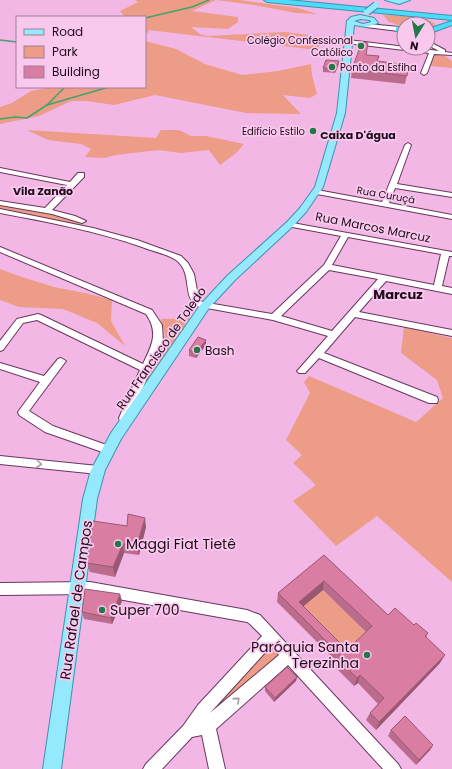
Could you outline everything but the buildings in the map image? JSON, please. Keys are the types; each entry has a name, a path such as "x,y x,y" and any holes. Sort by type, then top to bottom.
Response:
{"highway":[{"path":"267,0 452,18"},
{"path":"297,0 452,14"},
{"path":"410,3 452,14"},
{"path":"418,14 423,16"},
{"path":"436,29 452,23"}],"main road":[{"path":"388,0 395,2"},
{"path":"352,24 379,3 410,3"},
{"path":"352,24 366,26 375,23 366,12"},
{"path":"352,24 360,17 373,19"},
{"name":"Rua Francisco de Toledo","path":"116,436 205,306 231,278 290,224 317,192 324,175 341,113 348,42 352,24"},
{"name":"Rua Rafael de Campos","path":"52,769 90,499 98,470 116,436"}],"street":[{"path":"373,19 396,29"},
{"path":"366,26 388,27 396,29"},
{"path":"348,42 396,48"},
{"path":"436,48 449,55"},
{"path":"436,53 449,55"},
{"path":"424,73 430,56"},
{"path":"385,205 408,145"},
{"path":"2,170 72,184"},
{"path":"46,211 81,175"},
{"path":"393,186 452,195"},
{"name":"Rua Curuçá","path":"317,192 452,217"},
{"path":"0,202 68,216 88,224 98,230"},
{"path":"0,211 47,218 98,230 178,258 190,274 195,300 199,304 274,317 335,335"},
{"name":"Rua Marcos Marcuz","path":"290,224 448,254"},
{"path":"274,317 327,267 346,234"},
{"path":"0,249 134,304 148,312 157,325 158,342 116,436"},
{"path":"437,288 448,254"},
{"path":"327,267 452,292"},
{"path":"302,371 354,314 384,278"},
{"path":"354,314 452,334"},
{"path":"0,348 4,335 20,321 38,316 146,369"},
{"path":"318,354 433,400"},
{"path":"61,361 24,412 49,429 108,450"},
{"path":"0,366 46,380"},
{"path":"0,460 98,470"},
{"path":"0,589 90,588 247,616 255,619 393,769"},
{"path":"151,769 188,731 203,710 270,637"},
{"path":"188,731 208,726 288,656"},
{"path":"203,710 217,769"}],"green space":[{"path":"135,0 216,0 192,11 238,17 238,22 228,29 191,27 200,34 207,36 285,32 317,36 321,42 317,50 148,30 149,32 146,34 146,16 124,16 120,11 138,2"},
{"path":"216,0 240,0 298,8 317,14 296,13"},
{"path":"383,15 403,16 396,16 396,24 389,22"},
{"path":"146,41 176,49 205,64 242,75 278,71 311,64 317,94 310,98 283,95 301,114 246,113 155,95 114,105 87,101 71,101 39,116 0,124 0,107 12,103 31,91 47,88 146,88"},
{"path":"436,54 445,56 452,61 452,68 430,66 433,56 436,56"},
{"path":"27,130 156,138 161,130 179,130 191,136 206,136 244,144 236,153 220,165 209,150 181,153 159,150 116,155 104,158 85,157 91,149 81,144 48,140"},
{"path":"0,204 65,217 86,226 0,209"},
{"path":"0,269 54,287 112,300 111,321 125,346 97,323 63,309 19,307 0,300"},
{"path":"190,318 140,394 164,341 165,335 161,319"},
{"path":"404,327 452,338 452,582 377,516 336,546 293,501 316,485 293,463 302,455 286,440 310,393 304,382 309,376 416,422 443,398 437,380 401,353"},
{"path":"323,590 369,635 345,658 298,611"},
{"path":"270,647 280,657 217,713 213,704"}],"waterway":[{"path":"146,18 192,7 209,0"},
{"path":"0,40 16,42"},
{"path":"47,105 64,88"},
{"path":"47,105 106,88"},
{"path":"0,119 15,117 27,118 47,105"}],"place":[{"name":"Colégio Confessional Católico","path":"361,46"},
{"name":"Ponto da Esfiha","path":"332,67"},
{"name":"Edifício Estilo","path":"313,131"},
{"name":"Bash","path":"197,350"},
{"name":"Maggi Fiat Tietê","path":"118,544"},
{"name":"Super 700","path":"102,610"},
{"name":"Paróquia Santa Terezinha","path":"367,655"}],"district":[{"name":"Caixa D'água","path":"358,135"},
{"name":"Vila Zanão","path":"43,191"},
{"name":"Marcuz","path":"398,294"}]}
